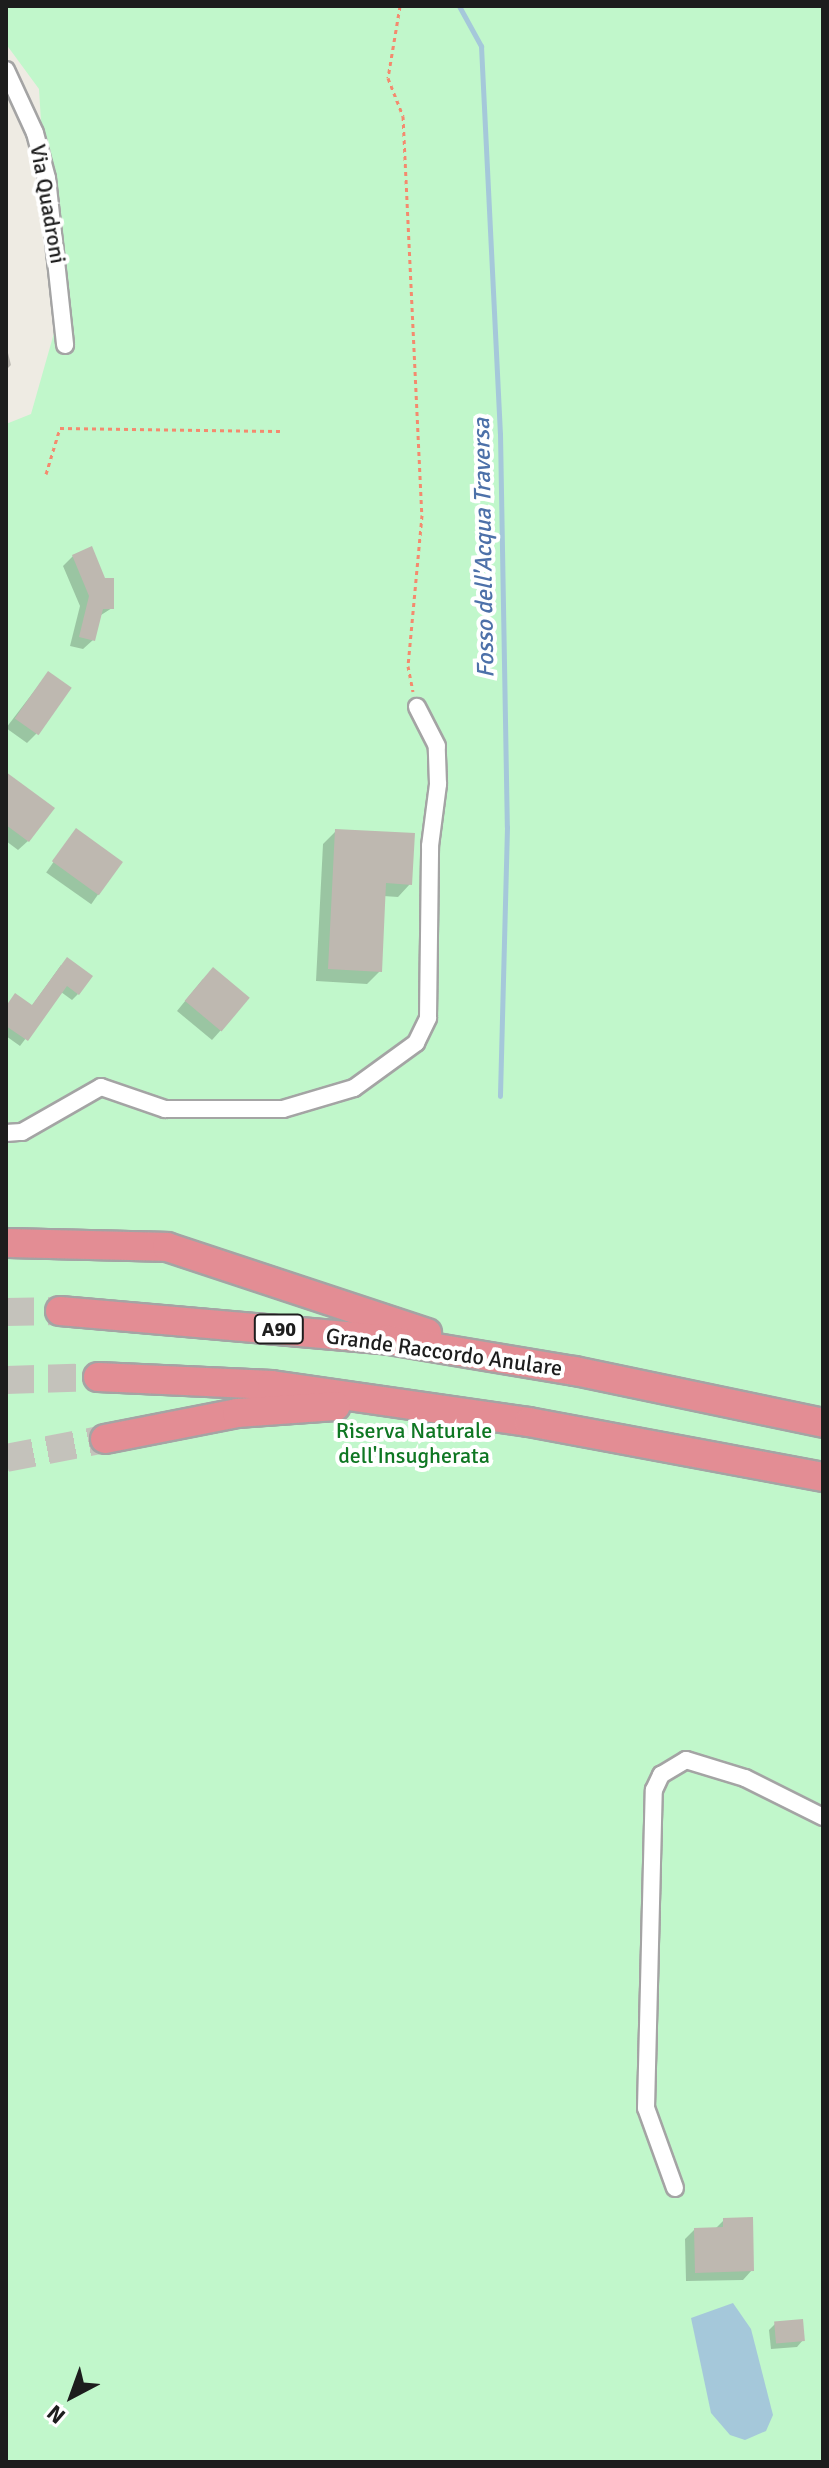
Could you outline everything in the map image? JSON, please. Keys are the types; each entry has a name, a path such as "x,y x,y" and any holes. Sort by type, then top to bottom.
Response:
{"highway":[{"path":"6,1243 167,1247 218,1260 496,1357"},
{"name":"Grande Raccordo Anulare","path":"60,1311 389,1340 496,1357 812,1421"},
{"path":"98,1377 272,1385 529,1422 810,1475"},
{"path":"105,1439 237,1413 393,1402"}],"street":[{"name":"Via Quadroni","path":"6,70 35,133 47,178 65,345"},
{"path":"6,1133 22,1132 101,1087 165,1109 283,1109 354,1088 416,1043 428,1018 430,846 438,784 437,746 417,707"},
{"path":"675,2188 646,2108 654,1790 661,1775 686,1760 745,1778 823,1817"}],"path":[{"path":"400,6 388,78 403,116 422,515 408,666 417,707"},
{"path":"46,474 60,428 280,431"}],"green space":[{"name":"Riserva Naturale dell'Insugherata","path":"6,6 823,6 823,2462 6,2462 6,424 31,414 54,333 39,89 6,44"}],"water":[{"path":"733,2303 751,2329 773,2415 766,2431 745,2440 730,2435 711,2413 691,2318"}],"building":[{"path":"92,546 105,578 114,578 114,609 103,609 95,641 79,637 89,596 72,555"},
{"path":"48,671 72,688 38,735 15,719"},
{"path":"6,772 55,808 29,842 6,825"},
{"path":"76,828 123,862 99,895 52,861"},
{"path":"335,829 415,833 412,885 386,883 382,972 328,969"},
{"path":"67,957 93,976 79,995 67,986 28,1041 6,1026 6,1006 15,993 32,1005"},
{"path":"213,967 250,998 221,1032 185,1001"},
{"path":"753,2217 754,2271 695,2273 694,2228 723,2227 723,2218"},
{"path":"803,2319 805,2341 776,2343 774,2322"}],"waterway":[{"name":"Fosso dell'Acqua Traversa","path":"459,6 481,46 500,434 507,827 500,1096"}],"tunnel":[{"path":"6,1312 60,1311"},
{"path":"6,1380 98,1377"},
{"path":"6,1458 105,1439"}]}
